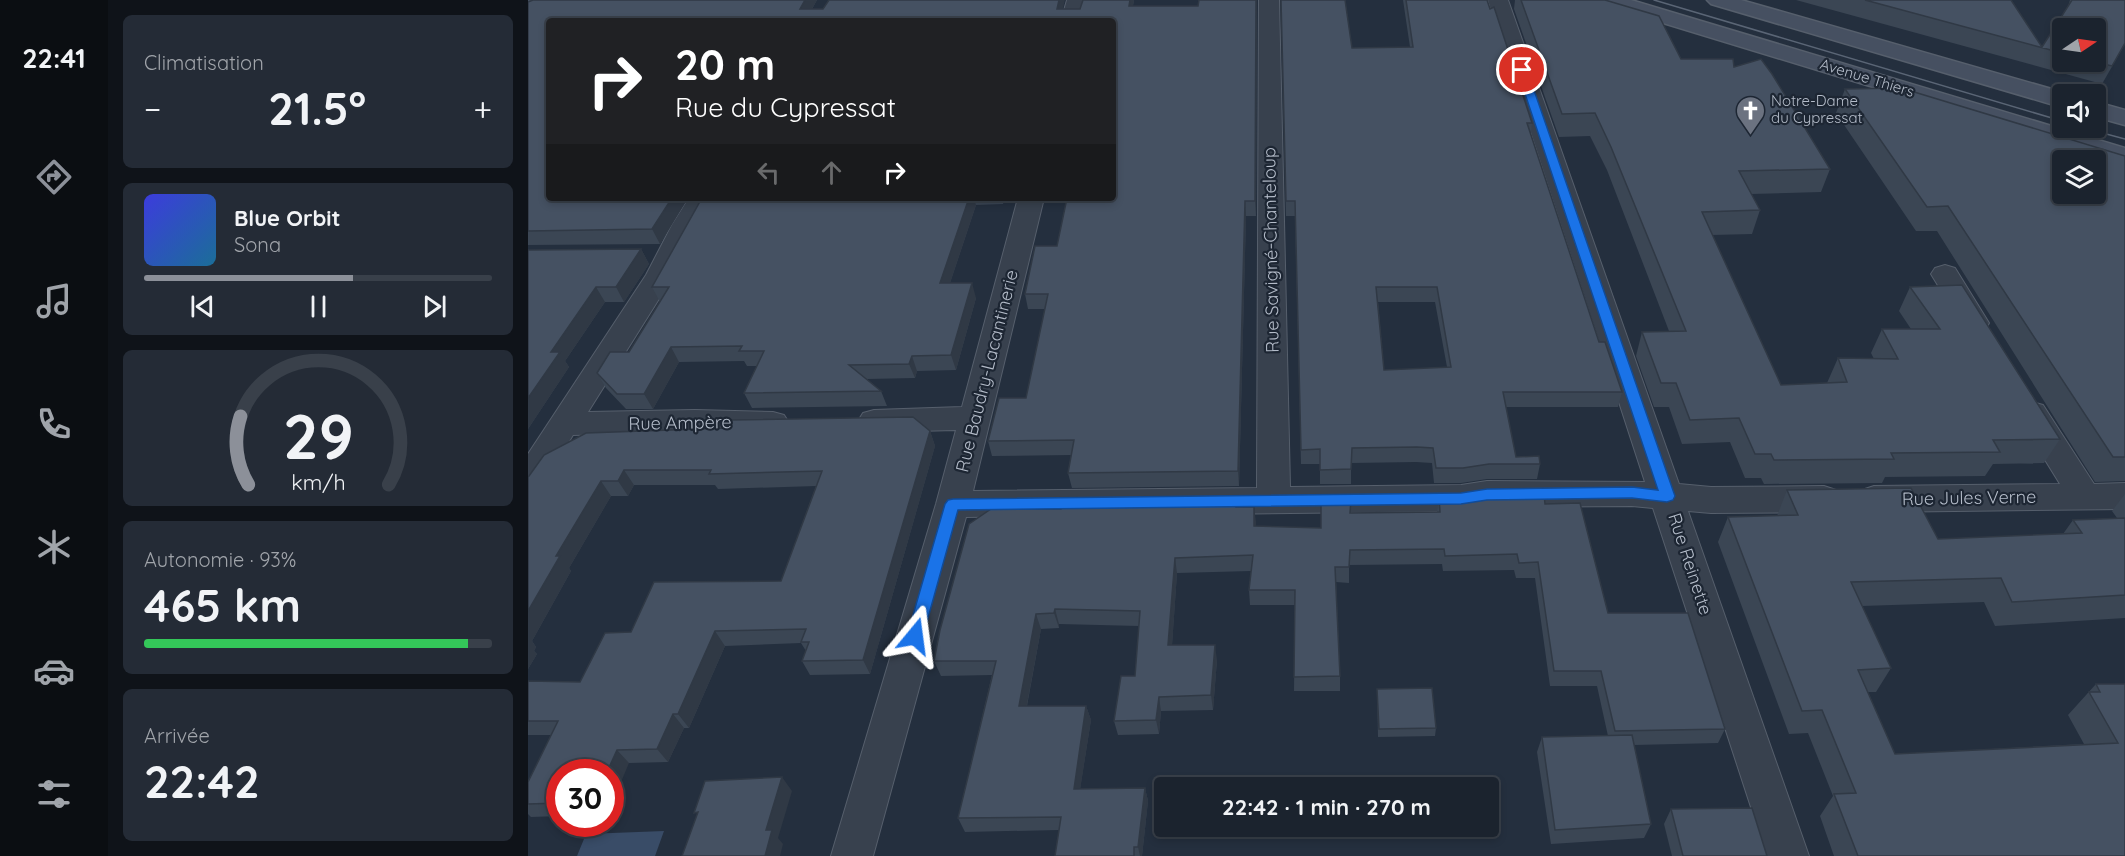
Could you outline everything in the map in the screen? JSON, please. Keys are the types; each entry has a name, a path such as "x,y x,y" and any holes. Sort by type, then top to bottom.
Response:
{"main road":[{"name":"Avenue Thiers","path":"1608,0 2125,156"},
{"name":"Avenue Thiers","path":"1718,0 2052,97"},
{"path":"2106,112 2125,118"}],"street":[{"path":"1072,18 1077,0"},
{"name":"Rue Savigné-Chanteloup","path":"1269,0 1274,499"},
{"name":"Rue Reinette","path":"1498,0 1788,856"},
{"path":"528,480 660,275 659,254 700,201"},
{"name":"Rue Baudry-Lacantinerie","path":"852,856 953,504 1030,201"},
{"path":"1945,274 1989,345"},
{"path":"2014,385 2084,496"},
{"path":"844,421 975,418"},
{"name":"Rue Ampère","path":"565,424 695,421 798,422"},
{"name":"Rue Jules Verne","path":"953,504 1461,498 1487,494 1610,493 1711,500 2125,496"}],"water":[{"path":"664,831 655,856 577,856 585,837 624,837 624,833"}],"building":[{"path":"533,0 805,0 800,9 823,9 829,0 1059,0 1057,9 1080,9 1083,0 1130,0 1129,6 1198,6 1199,0 1256,0 1255,201 1245,201 1238,471 1068,473 1074,440 988,441 999,398 1026,398 1048,294 1025,294 1035,246 1057,246 1066,201 1116,201 1116,18 546,18 546,201 670,201 652,229 528,231 528,2"},
{"path":"1281,0 1345,0 1352,48 1413,47 1406,0 1487,0 1490,9 1494,7 1532,123 1527,123 1599,342 1605,342 1622,392 1503,392 1516,457 1539,456 1540,464 1489,464 1463,468 1436,468 1433,448 1352,448 1351,469 1320,470 1320,449 1301,450 1295,201 1286,201","holes":["1376,287 1437,287 1451,367 1384,370"]},
{"path":"1521,0 1605,0 1659,16 1681,59 1733,59 1734,67 1761,59 1772,74 1830,169 1739,171 1760,210 1702,212 1781,385 1847,382 1838,358 1898,359 1882,329 1940,329 1910,287 1962,285 2060,439 1993,440 2000,452 1891,453 1894,459 1774,460 1771,454 1755,454 1739,418 1690,420 1676,383 1661,383 1642,332 1686,331 1595,113 1562,114"},
{"path":"1865,0 2011,0 2042,47 2052,31 2052,50"},
{"path":"2072,0 2125,0 2125,43 2112,66 2106,65 2106,18 2061,18"},
{"path":"1901,88 2052,134 2052,138 2066,138 2105,150 2052,150 2052,204 2106,204 2106,150 2125,156 2125,457 2113,457 1948,206 1927,207 1845,89"},
{"path":"700,201 968,201 940,283 972,283 951,355 912,356 909,364 849,365 881,391 744,393 764,351 739,351 742,346 671,347 644,394 617,394 597,373 610,352 629,352 669,287 652,287"},
{"path":"641,249 616,287 596,287 551,352 560,352 528,398 528,250"},
{"path":"913,417 930,431 863,660 802,661 809,642 801,642 806,629 715,631 678,714 673,714 657,749 617,750 613,759 546,759 546,803 528,804 528,782 558,721 528,721 528,681 580,682 605,633 631,632 654,582 781,581 822,471 709,474 711,470 624,470 618,481 601,481 556,556 560,556 528,611 528,477 544,455 586,433 727,428 731,420"},
{"path":"1911,488 1938,539 2082,533 2073,520 2125,518 2125,595 2012,602 2001,578 1851,582 1891,668 1858,670 1895,754 2118,743 2089,692 2100,692 2096,684 2125,684 2125,856 1858,856 1834,794 1856,793 1822,710 1802,711 1728,517 1798,515 1787,490"},
{"path":"1490,494 1544,494 1545,504 1580,503 1608,613 1688,613 1725,729 1615,731 1601,671 1554,671 1538,562 1519,563 1517,554 1445,556 1444,549 1350,550 1349,567 1335,567 1340,676 1294,677 1295,590 1249,590 1253,555 1175,558 1168,645 1215,645 1211,695 1159,697 1156,720 1114,721 1121,676 1135,676 1140,611 1055,609 1054,613 1036,614 1019,706 1086,706 1074,789 1145,788 1138,847 1134,847 1134,856 1055,856 1061,817 958,818 996,661 934,661 940,630 969,524 991,509 1061,509 1062,503 1237,501 1236,507 1254,507 1254,526 1321,528 1321,500 1351,499 1350,513 1440,512 1439,498"},
{"path":"1432,688 1436,728 1379,729 1377,689"},
{"path":"1632,735 1651,824 1555,830 1542,737"},
{"path":"782,777 766,830 772,830 765,856 682,856 698,812 694,813 705,781"},
{"path":"1752,808 1767,856 1683,856 1671,809"}],"tram line":[{"path":"1654,0 2052,118"},
{"path":"2106,134 2125,139"}],"place":[{"name":"Notre-Dame du Cypressat","path":"1750,136"}],"route":[{"path":"915,636 953,504 1461,498 1487,494 1632,493 1667,496 1522,70"}]}
